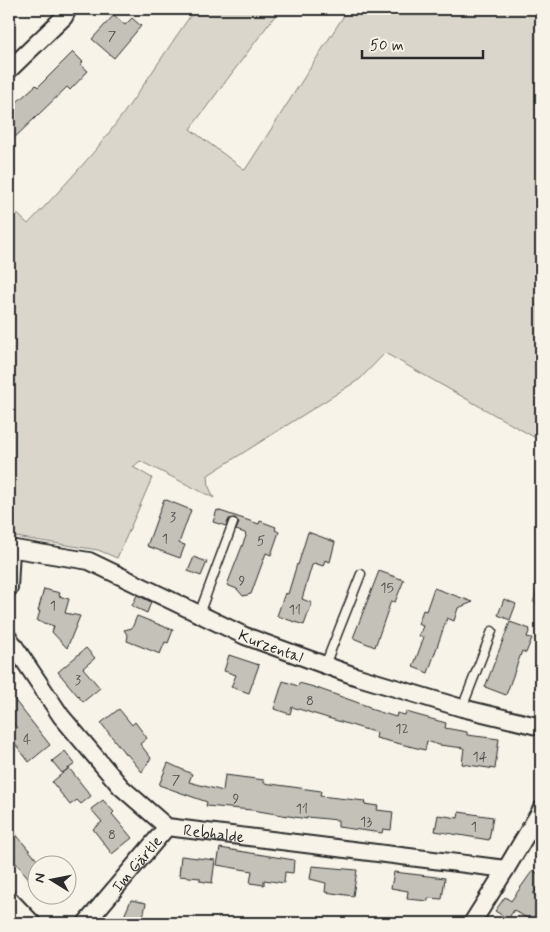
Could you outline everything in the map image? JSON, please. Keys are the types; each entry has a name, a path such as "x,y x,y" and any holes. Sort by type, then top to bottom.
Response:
{"street":[{"path":"9,70 64,17 68,9"},
{"path":"9,588 10,548"},
{"name":"Kurzental","path":"10,548 89,561 245,636 355,676 462,708 541,727"},
{"name":"Rebhalde","path":"9,638 61,716 121,788 167,827 506,870"},
{"path":"472,923 541,810"},
{"name":"Im Gärtle","path":"86,923 167,827"},
{"path":"9,899 32,923"}],"lane":[{"path":"199,614 233,523"},
{"path":"325,665 360,574"},
{"path":"462,708 492,631"}],"shaded area":[{"path":"195,9 280,9 190,129 245,170 348,9 541,9 541,441 385,353 360,379 208,475 209,487 214,498 140,461 133,467 152,478 117,558 98,550 9,536 9,206 28,224 46,205 90,157 111,130"},
{"path":"541,578 541,605 533,602"}],"building":[{"path":"114,15 125,25 132,18 141,26 114,58 92,39"},
{"path":"73,52 83,62 80,64 88,71 70,90 67,87 9,143 9,107 15,100 17,102 36,85 38,87"},
{"path":"164,499 191,510 179,543 185,545 180,558 147,546"},
{"path":"217,510 259,524 260,521 276,527 275,530 279,532 271,555 266,553 251,594 243,596 237,589 227,585 246,536 245,533 236,530 239,523 235,518 229,519 226,526 213,522"},
{"path":"308,532 335,542 330,562 325,560 323,566 314,563 312,565 302,599 312,603 304,625 277,616 285,593 288,594"},
{"path":"194,557 207,562 201,576 188,571"},
{"path":"379,571 404,580 395,602 391,601 375,647 353,638"},
{"path":"434,588 473,602 458,608 454,621 447,618 428,673 413,667 424,637 419,636 423,626 418,624 423,610 426,611"},
{"path":"44,589 60,593 59,596 69,599 65,613 80,616 67,648 52,632 54,626 37,621"},
{"path":"137,595 151,602 147,613 132,606"},
{"path":"504,599 516,604 510,620 498,615"},
{"path":"137,616 173,630 168,643 165,642 160,654 127,641 128,636 124,630 132,628"},
{"path":"510,622 530,629 527,637 532,638 526,653 522,651 506,695 485,687"},
{"path":"86,648 95,658 83,668 100,688 83,702 58,672"},
{"path":"229,655 259,665 249,693 231,687 236,675 224,671"},
{"path":"283,681 298,686 299,683 314,687 396,717 397,713 405,715 406,712 446,723 445,728 467,732 467,735 499,739 495,769 462,764 464,748 439,745 427,741 425,750 376,738 377,733 292,707 290,714 274,709"},
{"path":"9,693 50,745 29,762 9,736 17,728 9,718"},
{"path":"119,709 132,725 135,722 147,738 140,744 151,758 142,772 101,723"},
{"path":"65,751 75,764 62,773 52,761"},
{"path":"168,763 192,774 189,782 223,791 225,775 321,791 320,796 365,801 364,804 378,806 377,810 393,812 391,830 383,829 382,833 338,827 338,820 307,817 307,819 252,810 206,806 207,802 159,785"},
{"path":"69,768 91,796 81,804 77,800 70,805 52,782"},
{"path":"103,800 132,838 112,854 93,829 102,822 91,809"},
{"path":"459,812 493,817 489,840 435,831 438,815 458,818"},
{"path":"9,826 32,854 28,854 28,877 9,855"},
{"path":"220,848 294,860 293,873 285,872 284,883 264,880 264,885 250,883 252,871 217,865"},
{"path":"181,856 215,860 212,883 200,881 200,878 179,876"},
{"path":"312,866 357,870 353,896 325,892 326,883 310,879"},
{"path":"533,870 541,876 541,883 533,894 541,900 541,923 534,923 514,910 508,919 495,911 505,897 511,901"},
{"path":"394,872 445,878 442,899 428,898 428,901 407,899 408,891 391,888"},
{"path":"131,900 146,903 142,923 121,923"}]}
